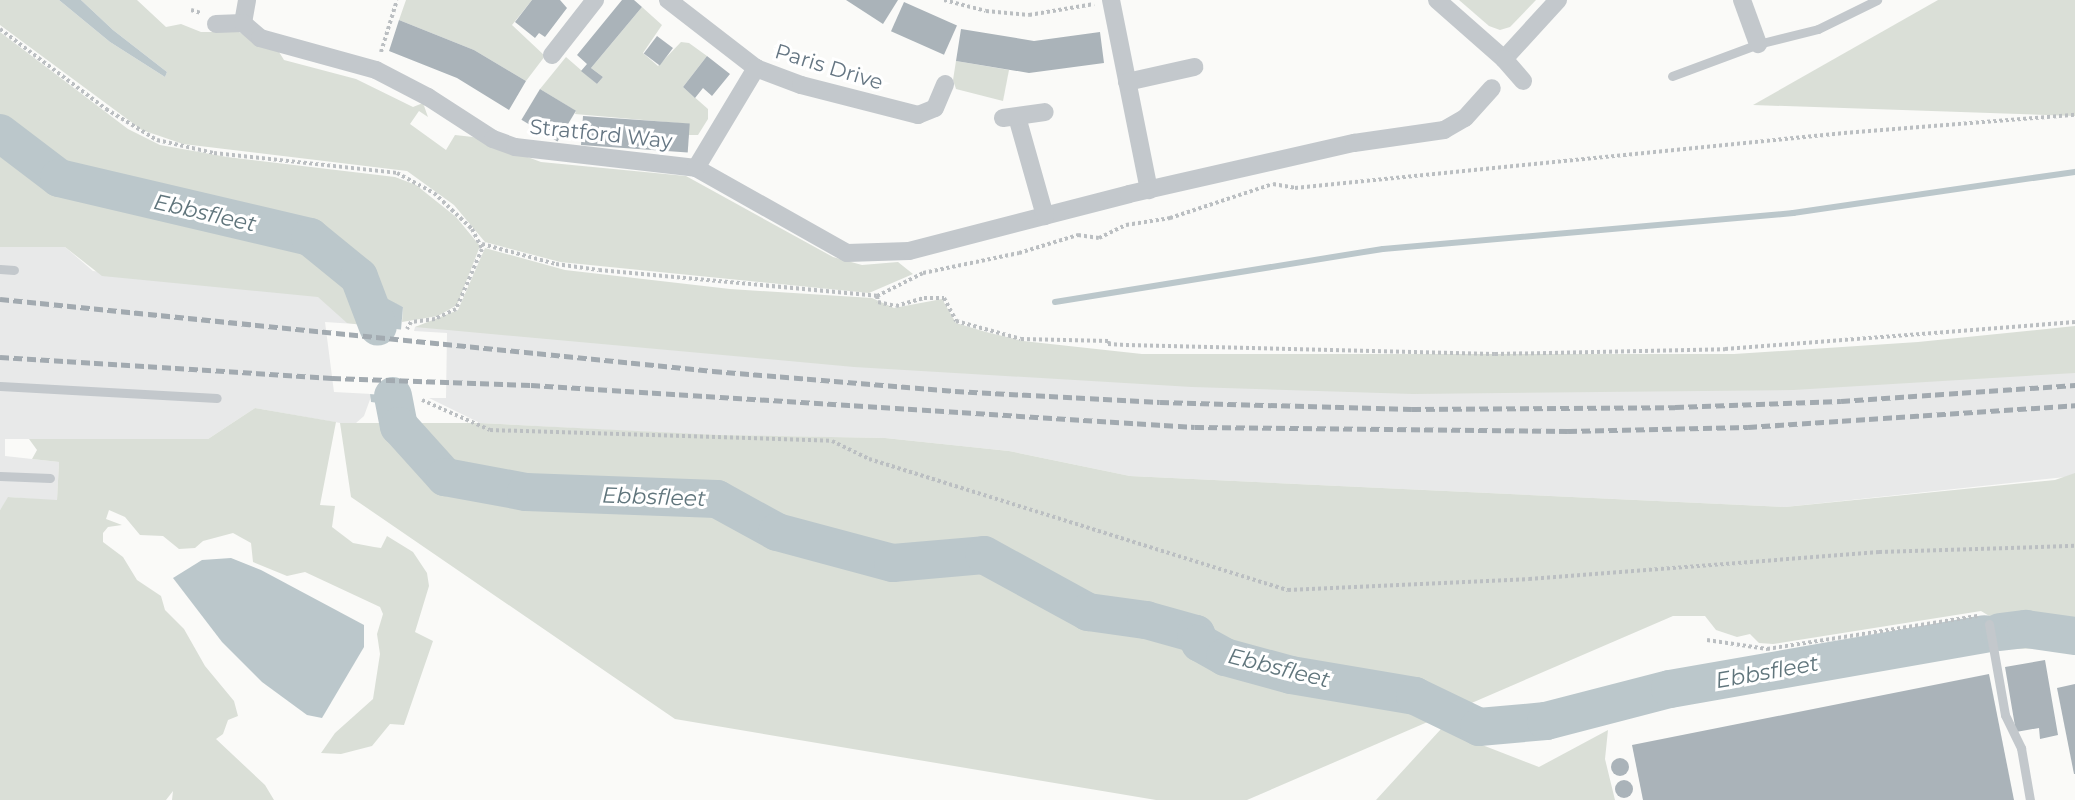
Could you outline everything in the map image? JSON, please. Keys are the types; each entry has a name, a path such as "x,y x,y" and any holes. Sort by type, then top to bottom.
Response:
{"street":[{"path":"216,24 243,22 247,0"},
{"path":"552,56 595,0"},
{"name":"Paris Drive","path":"668,0 756,68 801,85 918,115 935,108 945,84"},
{"path":"1111,0 1149,190"},
{"path":"1437,0 1504,59 1523,81"},
{"path":"1504,59 1558,0"},
{"path":"1742,0 1758,44"},
{"name":"Stratford Way","path":"243,22 261,38 376,70 428,96 493,139 515,147 696,168 847,254 909,252 1149,190 1354,143 1444,130 1465,118 1492,88"},
{"path":"1127,82 1194,67"},
{"path":"696,168 756,68"},
{"path":"1045,112 1010,118 1045,216"}],"lane":[{"path":"1672,76 1758,44 1818,29 1876,0"},
{"path":"0,269 15,270"},
{"path":"0,386 217,399"},
{"path":"0,476 50,478"},
{"path":"1989,624 1996,652 2005,717 2021,748 2030,800"}],"path":[{"path":"376,70 398,0"},
{"path":"944,0 986,11 1029,15 1111,0"},
{"path":"0,29 106,109 156,140 214,153 401,174 444,201 482,244 588,268 877,296 924,273 1019,253 1078,235 1099,238 1126,225 1170,218 1273,184 1295,188 1832,134 2075,115"},
{"path":"407,329 411,322 435,319 458,308 482,244"},
{"path":"877,296 878,302 896,306 926,298 944,298 956,321 1021,339 1109,341 1108,344 1126,345 1447,353 1725,349 2075,322"},
{"path":"422,400 459,419 490,430 832,441 869,459 1288,590 1528,579 1879,552 2075,546"},
{"path":"1707,640 1767,649 1971,616 1981,616 1989,624"}],"shaded area":[{"path":"0,0 59,0 110,42 165,77 167,72 113,30 81,0 137,0 166,27 181,24 201,32 239,32 279,52 284,60 356,79 413,107 423,103 428,117 419,111 410,124 446,150 455,135 473,137 541,162 686,176 833,257 862,265 898,262 913,274 869,293 560,262 485,242 454,205 407,171 183,144 142,130 0,25"},
{"path":"59,0 81,0 113,30 167,72 165,77 110,42"},
{"path":"406,0 532,0 512,25 545,56 526,81 474,50 399,20"},
{"path":"1459,0 1536,0 1510,27 1500,30 1489,26"},
{"path":"1938,0 2075,0 2075,116 1753,105"},
{"path":"642,7 662,25 643,53 658,66 681,42 689,43 707,56 683,87 708,109 708,119 698,135 688,135 689,124 575,114 576,111 540,89 566,57 597,84 603,77 591,68"},
{"path":"0,32 128,129 160,145 227,157 395,177 416,185 456,217 480,246 457,305 438,316 402,322 403,307 376,295 371,297 362,325 347,323 318,297 102,276 65,247 0,247"},
{"path":"956,61 1009,70 1003,101 956,89 953,80"},
{"path":"0,234 65,247 93,271 322,292 355,324 325,322 334,392 372,394 364,416 356,423 340,423 255,408 208,439 5,439 5,456 59,462 57,501 9,497 0,510"},
{"path":"485,248 565,270 730,289 872,298 894,308 942,299 956,323 986,332 1023,341 1142,354 1734,354 1918,342 2075,326 2075,373 1793,390 1413,394 1192,387 854,367 415,327 458,310"},
{"path":"590,284 1131,359 1675,362 2075,335 2075,476 1785,507 1130,476 1009,451 885,438 704,435 480,423 429,398 446,398 447,333 414,331 415,327"},
{"path":"380,295 403,307 395,397 387,414 379,413 379,403 371,402 362,325 365,303"},
{"path":"255,408 336,422 320,505 335,506 332,527 353,543 374,547 381,548 387,536 413,552 427,573 429,586 415,632 433,641 404,725 390,724 372,746 341,754 321,753 335,733 373,699 380,654 377,634 383,614 380,607 305,572 287,576 253,562 251,543 233,533 203,541 195,548 179,549 163,536 140,535 125,517 109,510 106,519 122,525 108,527 103,533 103,542 123,557 137,580 161,596 165,610 184,629 205,666 234,701 238,716 228,720 223,734 216,739 265,785 274,800 172,800 173,791 166,800 0,800 0,510 8,497 57,500 59,462 32,459 37,450 29,439 208,439"},
{"path":"340,423 480,423 717,435 885,438 1009,451 1130,476 1785,507 2055,480 2075,473 2075,648 2002,649 1996,620 1981,611 1773,644 1759,643 1750,634 1737,637 1716,630 1705,616 1673,616 1247,800 1156,800 675,719 351,497"},
{"path":"231,558 261,570 364,625 364,647 322,718 307,715 262,682 222,642 173,578 202,560"},
{"path":"1441,729 1539,767 1608,730 1605,759 1615,800 1376,800"}],"pier":[{"path":"359,325 405,330 398,396 369,394"}],"building":[{"path":"532,0 560,0 567,8 545,37 539,33 535,38 515,22"},
{"path":"622,0 634,0 642,7 591,68 603,77 597,84 581,71 587,64 577,55"},
{"path":"846,0 898,0 883,24"},
{"path":"904,2 957,26 944,55 891,31"},
{"path":"399,20 474,50 526,81 509,110 457,78 389,51"},
{"path":"961,29 1034,41 1100,32 1104,63 1029,73 956,61"},
{"path":"657,36 673,48 660,66 644,54"},
{"path":"707,56 730,74 712,96 703,88 695,98 683,87"},
{"path":"540,89 576,111 557,141 521,120"},
{"path":"583,116 690,123 688,152 581,145"},
{"path":"2045,660 2058,735 2040,739 2039,728 2016,732 2005,667"},
{"path":"1989,674 2014,800 1643,800 1632,745"},
{"path":"2075,684 2075,774 2074,774 2057,688"},
{"path":"1620,758 1626,761 1629,767 1626,773 1620,776 1614,773 1611,767 1614,761"},
{"path":"1620,780 1628,780 1633,785 1631,796 1620,798 1615,793 1615,785"}],"waterway":[{"name":"Ebbsfleet","path":"0,133 59,178 310,237 359,277 378,327"},
{"path":"1055,302 1383,249 1793,213 2075,172"},
{"name":"Ebbsfleet","path":"393,396 399,426 445,477 526,492 717,499 777,532 893,563 984,555 1088,612 1146,620 1196,634 1200,643 1225,657 1291,675 1415,696 1479,727 1546,721 1670,689 1984,634"},
{"name":"Ebbsfleet","path":"2000,632 2026,629 2075,636"}],"railway":[{"path":"0,299 713,371 955,391 1160,402 1412,409 1675,407 1841,401 2075,385"},
{"path":"0,357 332,378 531,385 1195,427 1568,431 1748,427 2075,405"}]}
